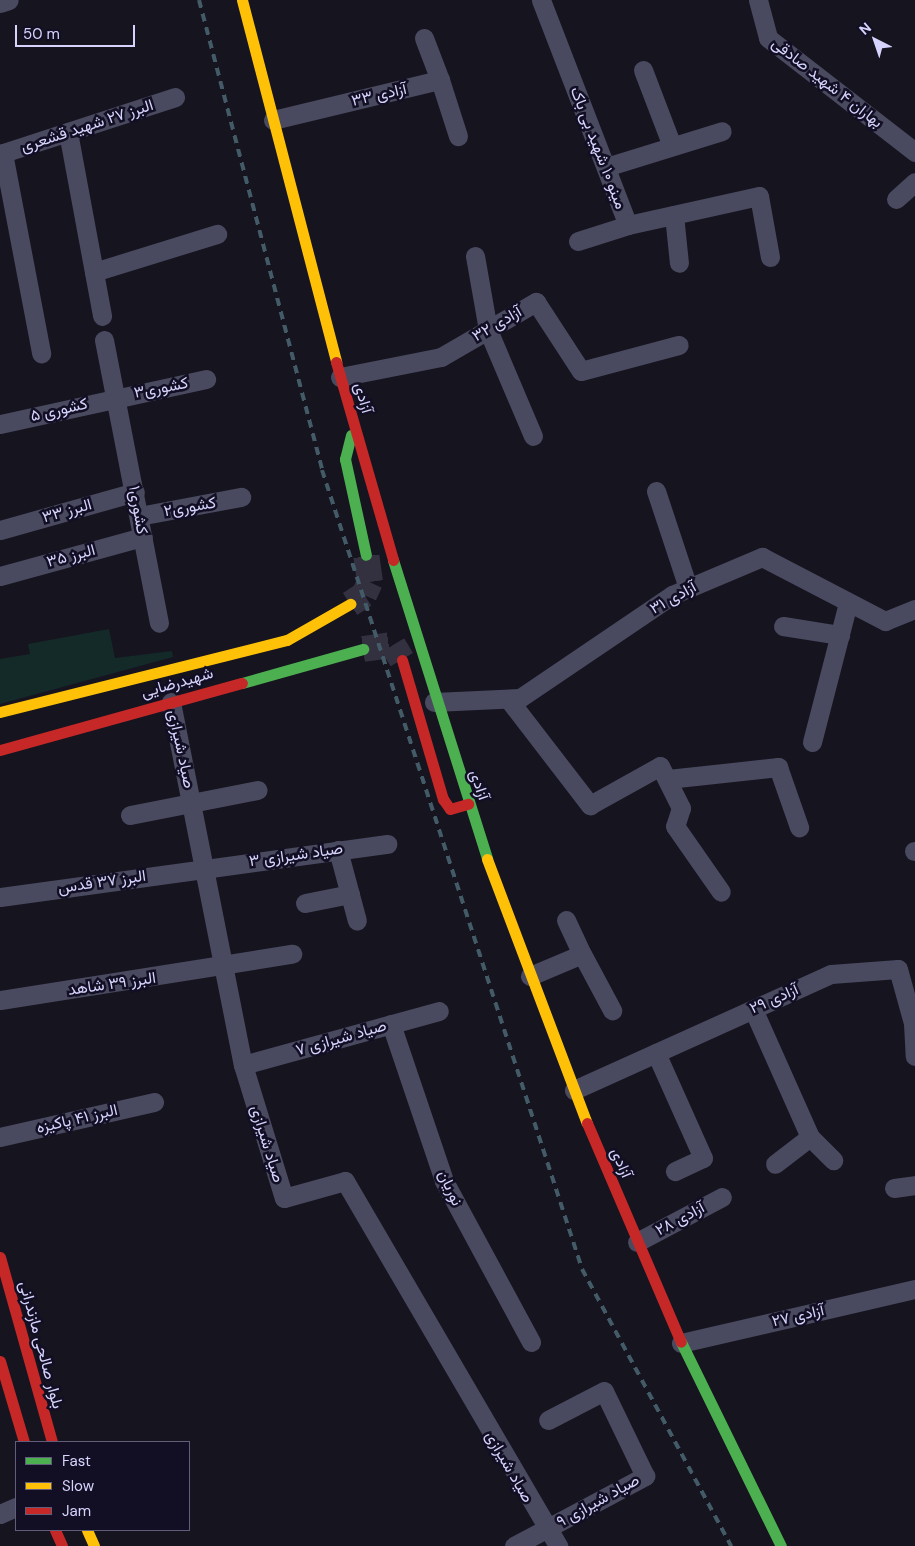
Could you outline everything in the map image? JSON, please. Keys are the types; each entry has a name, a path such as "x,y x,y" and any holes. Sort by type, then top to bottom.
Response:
{"main road":[{"name":"آزادی","path":"242,0 340,377 434,702 468,804 530,976 574,1090 637,1242 680,1343 781,1546"},
{"path":"354,424 345,459 366,555"},
{"name":"شهیدرضایی","path":"0,750 171,702 291,653 350,604"},
{"name":"شهیدرضایی","path":"0,712 291,653 363,649"},
{"path":"402,660 444,799 450,808 468,804"},
{"name":"بلوار صالحی مازندرانی","path":"0,1257 52,1441"},
{"path":"0,1360 4,1393 24,1441"},
{"path":"55,1531 62,1546"},
{"path":"87,1531 94,1546"}],"street":[{"path":"0,3 9,0"},
{"name":"مینو ۱۰ شهید بی باک","path":"541,0 628,225 759,196 770,257"},
{"name":"بهاران ۴ شهید صادقی","path":"758,0 768,38 915,152"},
{"path":"424,38 458,136"},
{"path":"643,70 672,146"},
{"name":"آزادی ۳۳","path":"273,120 440,80"},
{"name":"البرز ۲۷ شهید قشعری","path":"2,154 174,97"},
{"path":"606,167 722,131"},
{"path":"68,132 102,316"},
{"path":"2,154 41,353"},
{"path":"896,199 915,182"},
{"path":"674,215 679,263"},
{"path":"578,241 628,225"},
{"path":"94,272 216,234"},
{"path":"474,256 488,330 533,436"},
{"name":"آزادی ۳۲","path":"340,377 441,357 536,302 581,371 679,345"},
{"name":"کشوری۱","path":"104,340 117,396 159,623"},
{"name":"کشوری۳","path":"117,396 206,380"},
{"name":"کشوری ۵","path":"0,424 117,396"},
{"path":"656,491 688,588"},
{"name":"البرز ۳۳","path":"0,530 135,492"},
{"name":"کشوری۲","path":"139,516 242,497"},
{"name":"البرز ۳۵","path":"0,576 143,537"},
{"name":"آزادی ۳۱","path":"434,702 520,698 688,588 762,558 885,621 915,609"},
{"path":"812,742 848,603"},
{"path":"783,626 840,635"},
{"path":"509,700 590,805 660,766 681,808 675,826 721,892"},
{"name":"صیاد شیرازی","path":"171,702 243,1065 284,1198 345,1181 545,1530 558,1546"},
{"path":"668,779 778,767 799,827"},
{"path":"130,815 258,790"},
{"name":"صیاد شیرازی ۳","path":"205,868 387,844"},
{"path":"338,850 357,921"},
{"name":"البرز ۳۷ قدس","path":"0,897 205,868"},
{"path":"305,904 350,894"},
{"path":"566,920 612,1010"},
{"name":"البرز ۳۹ شاهد","path":"0,1000 223,968 292,954"},
{"path":"530,976 582,954"},
{"name":"آزادی ۲۹","path":"574,1090 830,974 898,969 913,1023 915,1056"},
{"path":"753,1009 810,1138 833,1160"},
{"name":"صیاد شیرازی ۷","path":"243,1065 439,1010"},
{"name":"نوریان","path":"391,1024 444,1181 531,1342"},
{"path":"656,1053 703,1158 675,1171"},
{"name":"البرز ۴۱ پاکیزه","path":"0,1137 154,1102"},
{"path":"775,1164 810,1138"},
{"path":"894,1188 915,1185"},
{"name":"آزادی ۲۸","path":"637,1242 722,1197"},
{"name":"آزادی ۲۷","path":"680,1343 915,1289"},
{"name":"صیاد شیرازی ۹","path":"545,1530 645,1476 604,1391 548,1420"},
{"path":"0,1514 15,1507"},
{"path":"514,1546 545,1530"}],"green space":[{"path":"109,629 115,658 172,651 173,657 0,704 0,659 30,654 28,644"}],"tunnel":[{"path":"350,604 364,595 370,582 366,555"},
{"path":"363,649 393,645 402,660"}],"railway":[{"path":"199,0 322,470 582,1269 731,1546"}],"traffic: fast":[{"path":"351,435 345,459 366,555"},
{"path":"393,560 487,859"},
{"path":"242,683 363,649"},
{"path":"681,1342 781,1546"}],"traffic: slow":[{"path":"242,0 336,362"},
{"path":"0,712 287,640 350,604"},
{"path":"487,859 587,1123"},
{"path":"87,1531 94,1546"}],"traffic: jam":[{"path":"336,362 393,560"},
{"path":"402,660 443,799 450,809 468,804"},
{"path":"0,750 242,683"},
{"path":"587,1123 681,1342"},
{"path":"0,1257 52,1441"},
{"path":"0,1361 24,1441"},
{"path":"55,1531 62,1546"}]}
